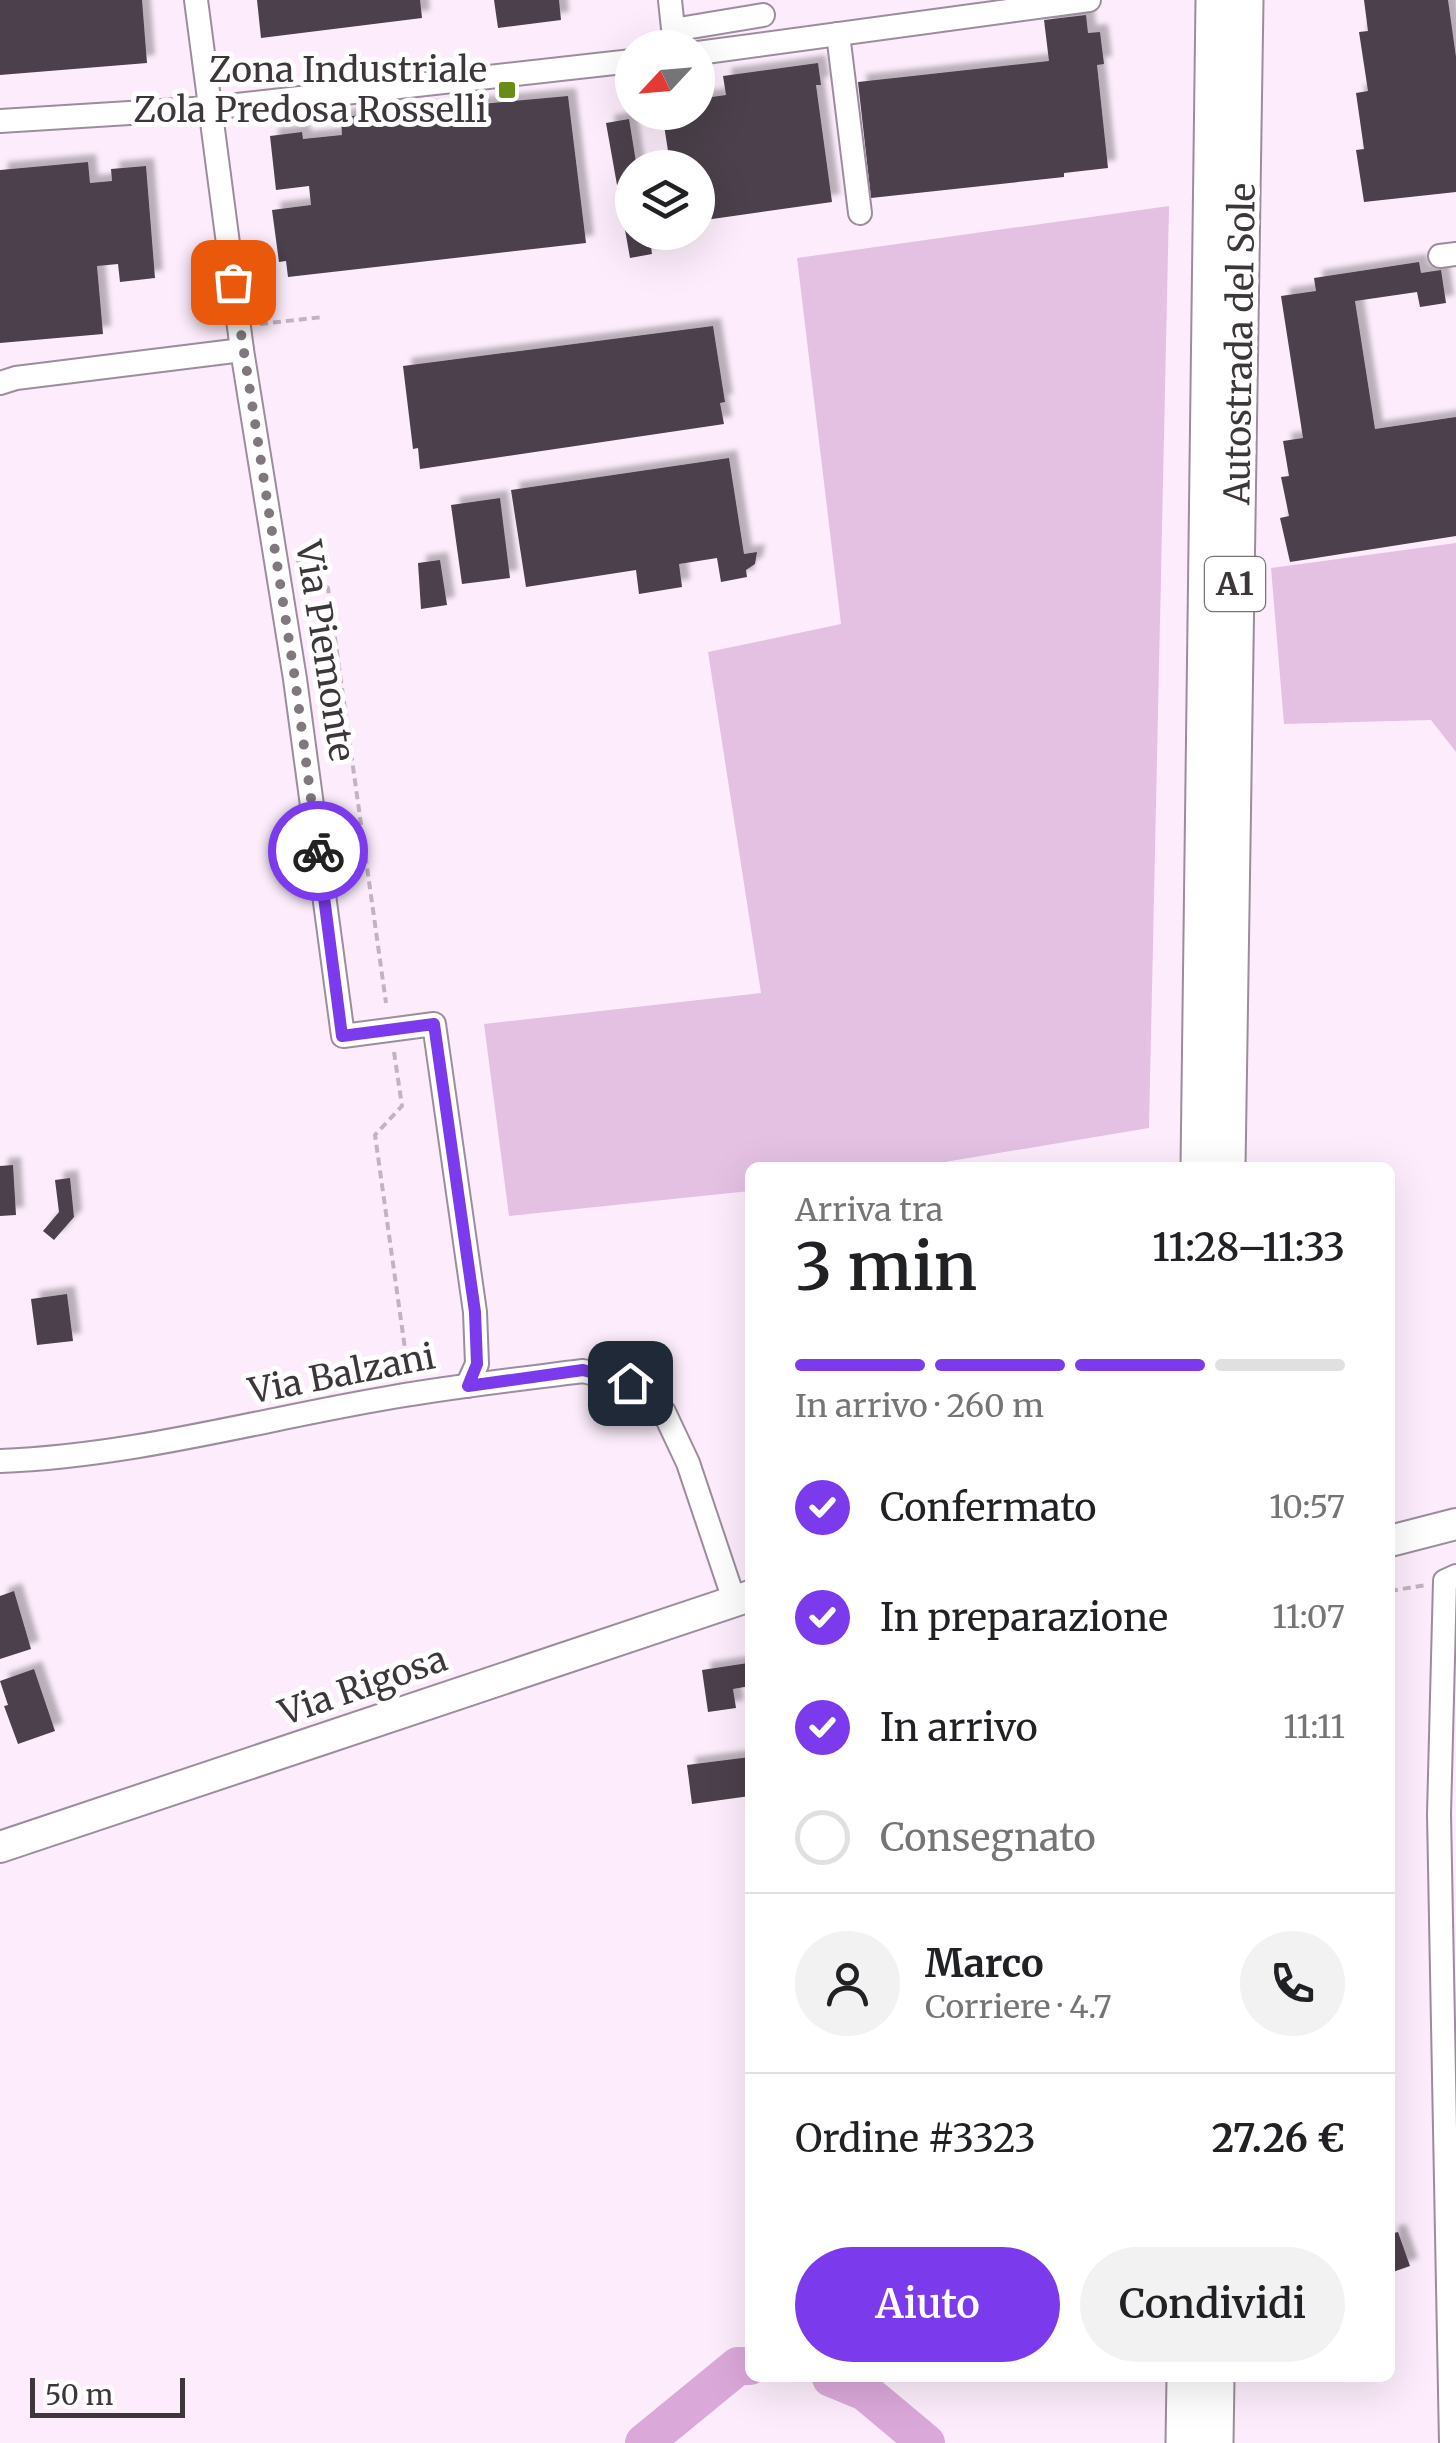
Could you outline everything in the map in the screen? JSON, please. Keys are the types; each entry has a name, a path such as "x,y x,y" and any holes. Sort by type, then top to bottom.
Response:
{"highway":[{"name":"Autostrada del Sole","path":"1199,1162 1214,0"},
{"name":"Autostrada del Sole","path":"1227,1162 1245,0"},
{"path":"1184,2443 1185,2382"},
{"path":"1215,2443 1216,2382"}],"main road":[{"path":"1395,1540 1456,1524"},
{"name":"Via Rigosa","path":"0,1847 742,1598"}],"street":[{"name":"Via Piemonte","path":"196,0 242,350 295,679 342,1036 434,1024 475,1312 477,1364 468,1386"},
{"path":"670,0 673,30"},
{"path":"715,51 1089,0"},
{"path":"709,30 763,16"},
{"path":"838,34 860,213"},
{"path":"0,121 210,108 615,63"},
{"path":"0,383 242,350"},
{"name":"Via Balzani","path":"0,1461 52,1459 219,1433 392,1397 583,1370 630,1383 664,1412 678,1437 742,1598"},
{"path":"1450,1579 1450,2443"}],"path":[{"path":"258,308 260,324 323,317"},
{"path":"295,558 328,588 386,1003"},
{"path":"394,1050 402,1106 375,1136 406,1356"},
{"path":"1395,1591 1450,1579"}],"shaded area":[{"path":"1169,206 1149,1128 945,1162 745,1162 745,1192 509,1216 484,1024 761,993 708,652 841,624 797,258"},
{"path":"1456,543 1456,752 1431,720 1284,724 1271,568"}],"building":[{"path":"0,0 142,0 147,63 0,75"},
{"path":"257,0 420,0 422,18 261,38"},
{"path":"494,0 559,0 561,20 498,28"},
{"path":"1364,0 1448,0 1456,57 1456,192 1364,202 1356,150 1364,149 1356,93 1368,91 1359,32 1368,31"},
{"path":"1086,15 1088,33 1100,32 1104,64 1097,65 1108,168 1064,173 1064,177 871,198 858,82 1049,61 1044,20"},
{"path":"818,63 821,85 816,85 832,202 715,219 715,150 668,150 665,130 715,130 715,97 726,95 723,76"},
{"path":"568,96 586,243 288,277 286,261 279,262 272,210 311,205 309,186 276,190 270,136 302,132 303,139 342,135 341,117"},
{"path":"615,121 615,130 631,130 634,150 615,150 615,174 606,123"},
{"path":"88,162 90,183 112,181 111,169 146,166 155,278 120,282 118,264 97,266 103,334 0,343 0,170"},
{"path":"629,250 651,250 652,254 630,258"},
{"path":"1419,262 1421,273 1441,270 1446,303 1420,307 1417,292 1355,301 1375,429 1456,417 1456,536 1290,562 1280,518 1289,516 1281,477 1289,476 1283,441 1303,438 1281,296 1316,291 1314,278"},
{"path":"713,326 725,402 720,403 724,424 420,469 418,448 413,449 403,366"},
{"path":"729,458 744,554 757,552 755,564 746,570 747,577 721,582 717,558 679,564 682,587 639,594 636,570 526,587 511,490"},
{"path":"500,498 510,578 462,584 451,505"},
{"path":"440,560 447,605 421,609 418,563"},
{"path":"13,1165 16,1215 0,1216 0,1166"},
{"path":"70,1178 74,1217 54,1240 43,1231 59,1212 55,1180"},
{"path":"67,1294 73,1341 37,1345 31,1299"},
{"path":"14,1591 31,1649 0,1659 0,1596"},
{"path":"745,1663 745,1687 733,1689 736,1708 708,1712 702,1670"},
{"path":"34,1669 55,1731 18,1744 4,1706 8,1705 0,1681"},
{"path":"745,1758 745,1797 692,1804 687,1765"},
{"path":"1398,2232 1410,2266 1395,2271"}],"waterway":[{"path":"644,2443 738,2366 745,2366"},
{"path":"841,2382 865,2392 926,2443"}],"way so far":[{"path":"233,282 318,851"}],"place":[{"name":"Zona Industriale Zola Predosa Rosselli","path":"507,90"}],"route":[{"path":"318,851 342,1036 434,1024 475,1312 477,1364 468,1386 583,1370 630,1383"}]}
